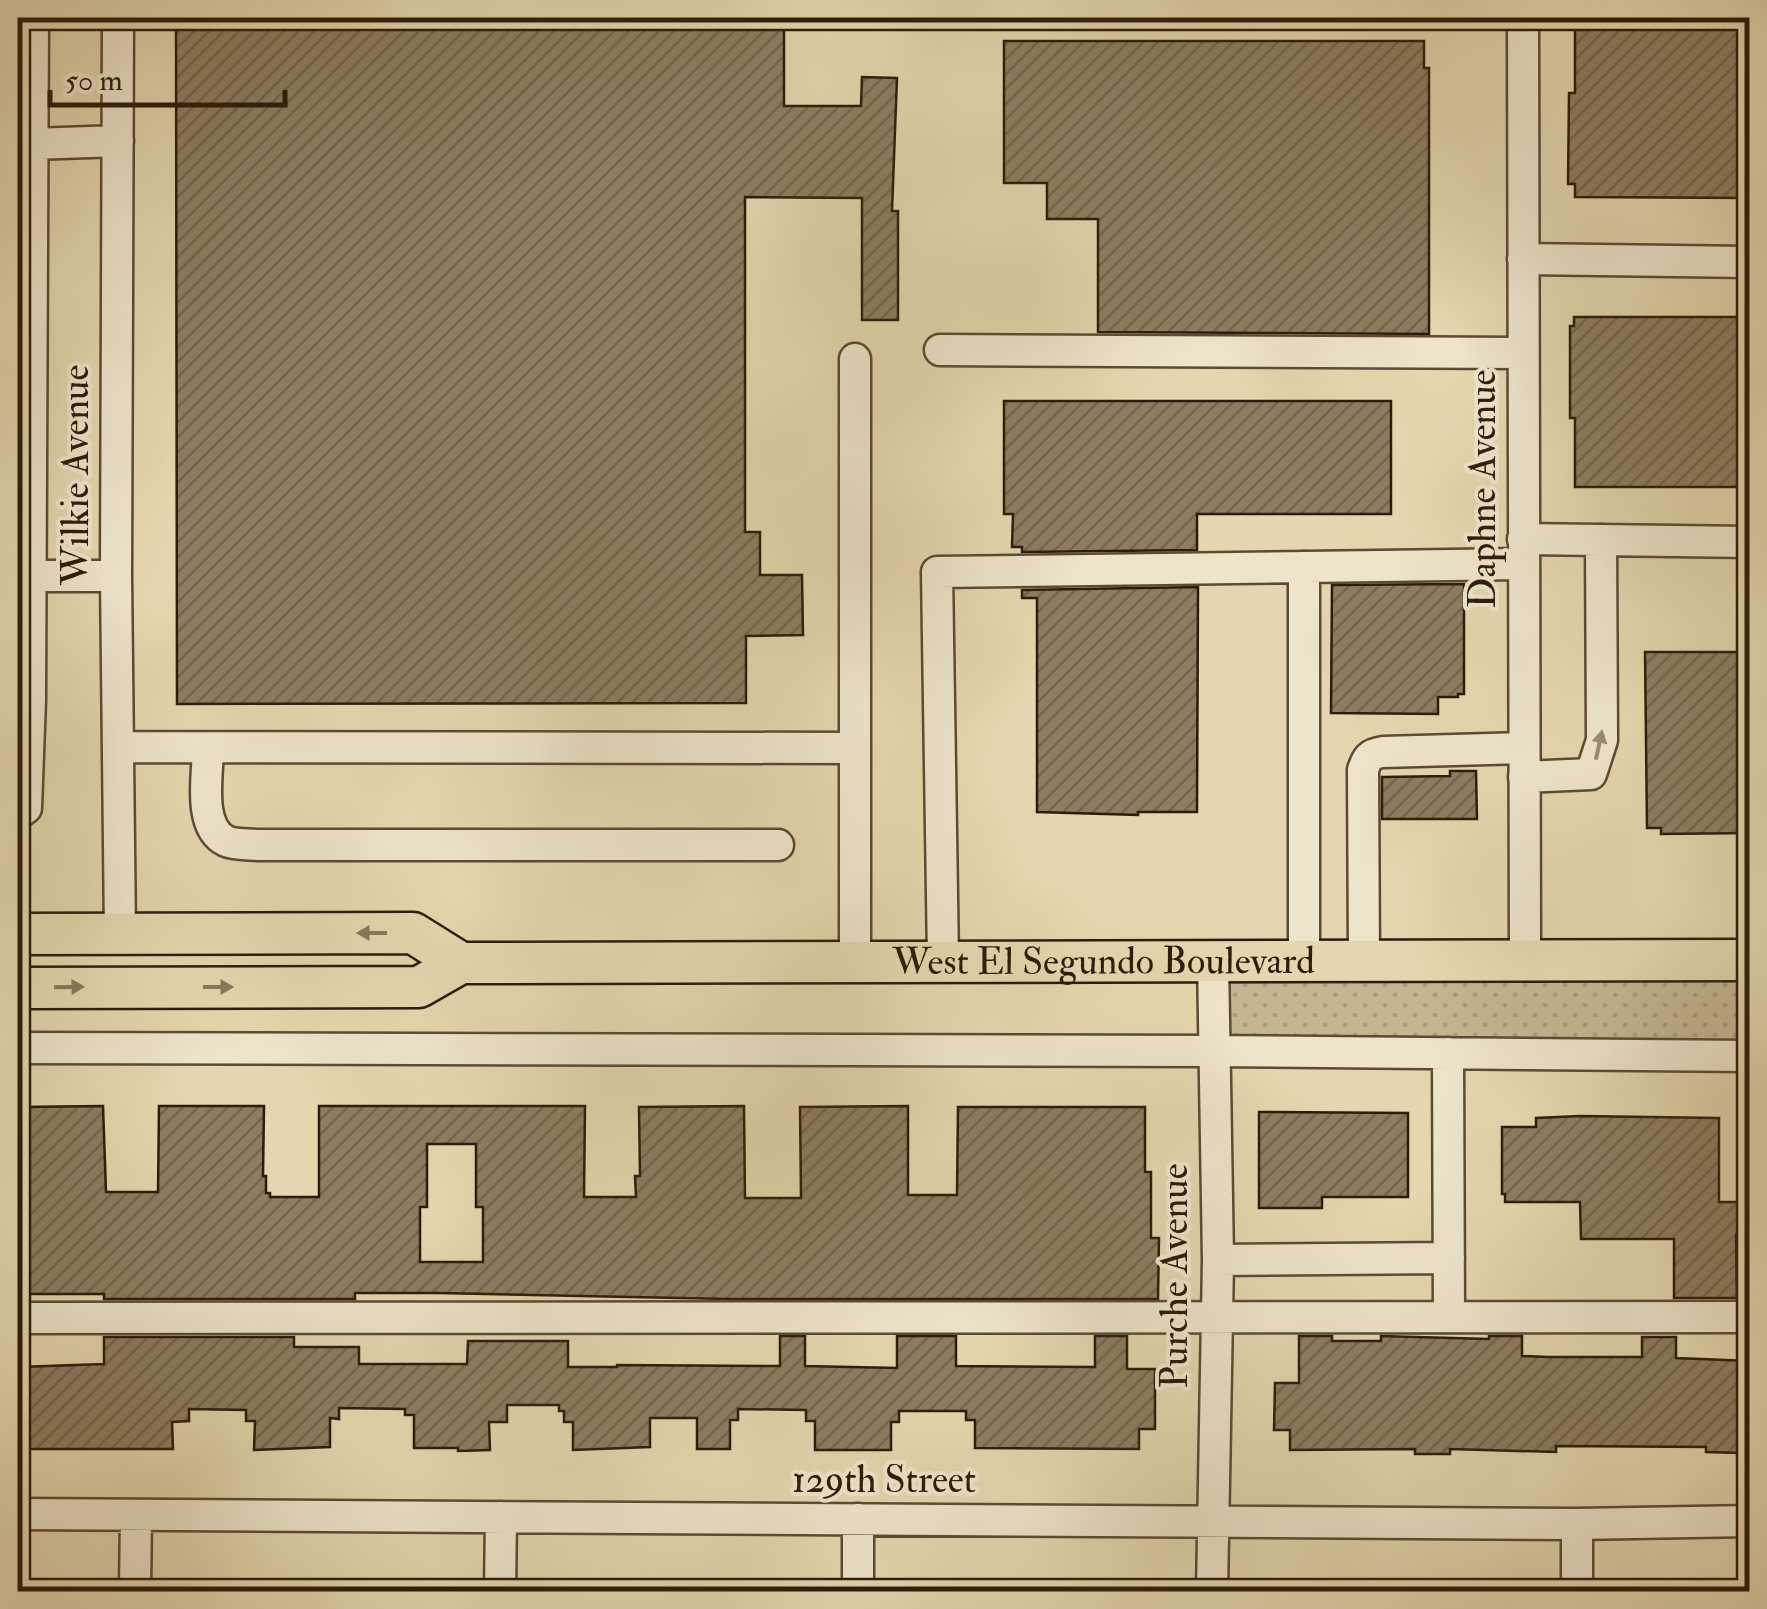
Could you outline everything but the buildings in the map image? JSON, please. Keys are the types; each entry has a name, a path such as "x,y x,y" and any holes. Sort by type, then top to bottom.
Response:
{"main road":[{"path":"18,958 88,957 108,950 117,943 120,933"},
{"path":"18,934 413,933 461,963"},
{"name":"West El Segundo Boulevard","path":"18,988 420,987 461,963 1750,960"}],"street":[{"path":"18,814 26,808 33,18"},
{"name":"Wilkie Avenue","path":"118,18 116,576 120,933"},
{"name":"Daphne Avenue","path":"1522,18 1525,960"},
{"path":"34,144 118,141"},
{"path":"1522,259 1750,262"},
{"path":"940,350 1522,353"},
{"path":"855,359 855,961"},
{"path":"1364,960 1363,770 1372,753 1524,762 1591,774 1602,740 1601,540"},
{"path":"942,960 937,572 1304,567 1523,552 1601,540 1750,542"},
{"path":"1304,567 1304,960"},
{"path":"30,576 116,576"},
{"path":"118,747 855,748"},
{"path":"208,748 208,813 213,829 226,842 778,845"},
{"name":"Purche Avenue","path":"1212,1592 1218,1260 1213,960"},
{"path":"18,1048 1750,1056"},
{"path":"1448,1053 1448,1318"},
{"path":"1218,1260 1448,1258"},
{"path":"18,1318 1750,1317"},
{"name":"129th Street","path":"18,1514 1578,1524 1750,1520"},
{"path":"135,1592 136,1515"},
{"path":"500,1592 501,1517"},
{"path":"858,1520 858,1592"},
{"path":"1578,1524 1578,1592"}],"shaded area":[{"path":"1213,960 1749,960 1749,1055 1215,1051"}]}
